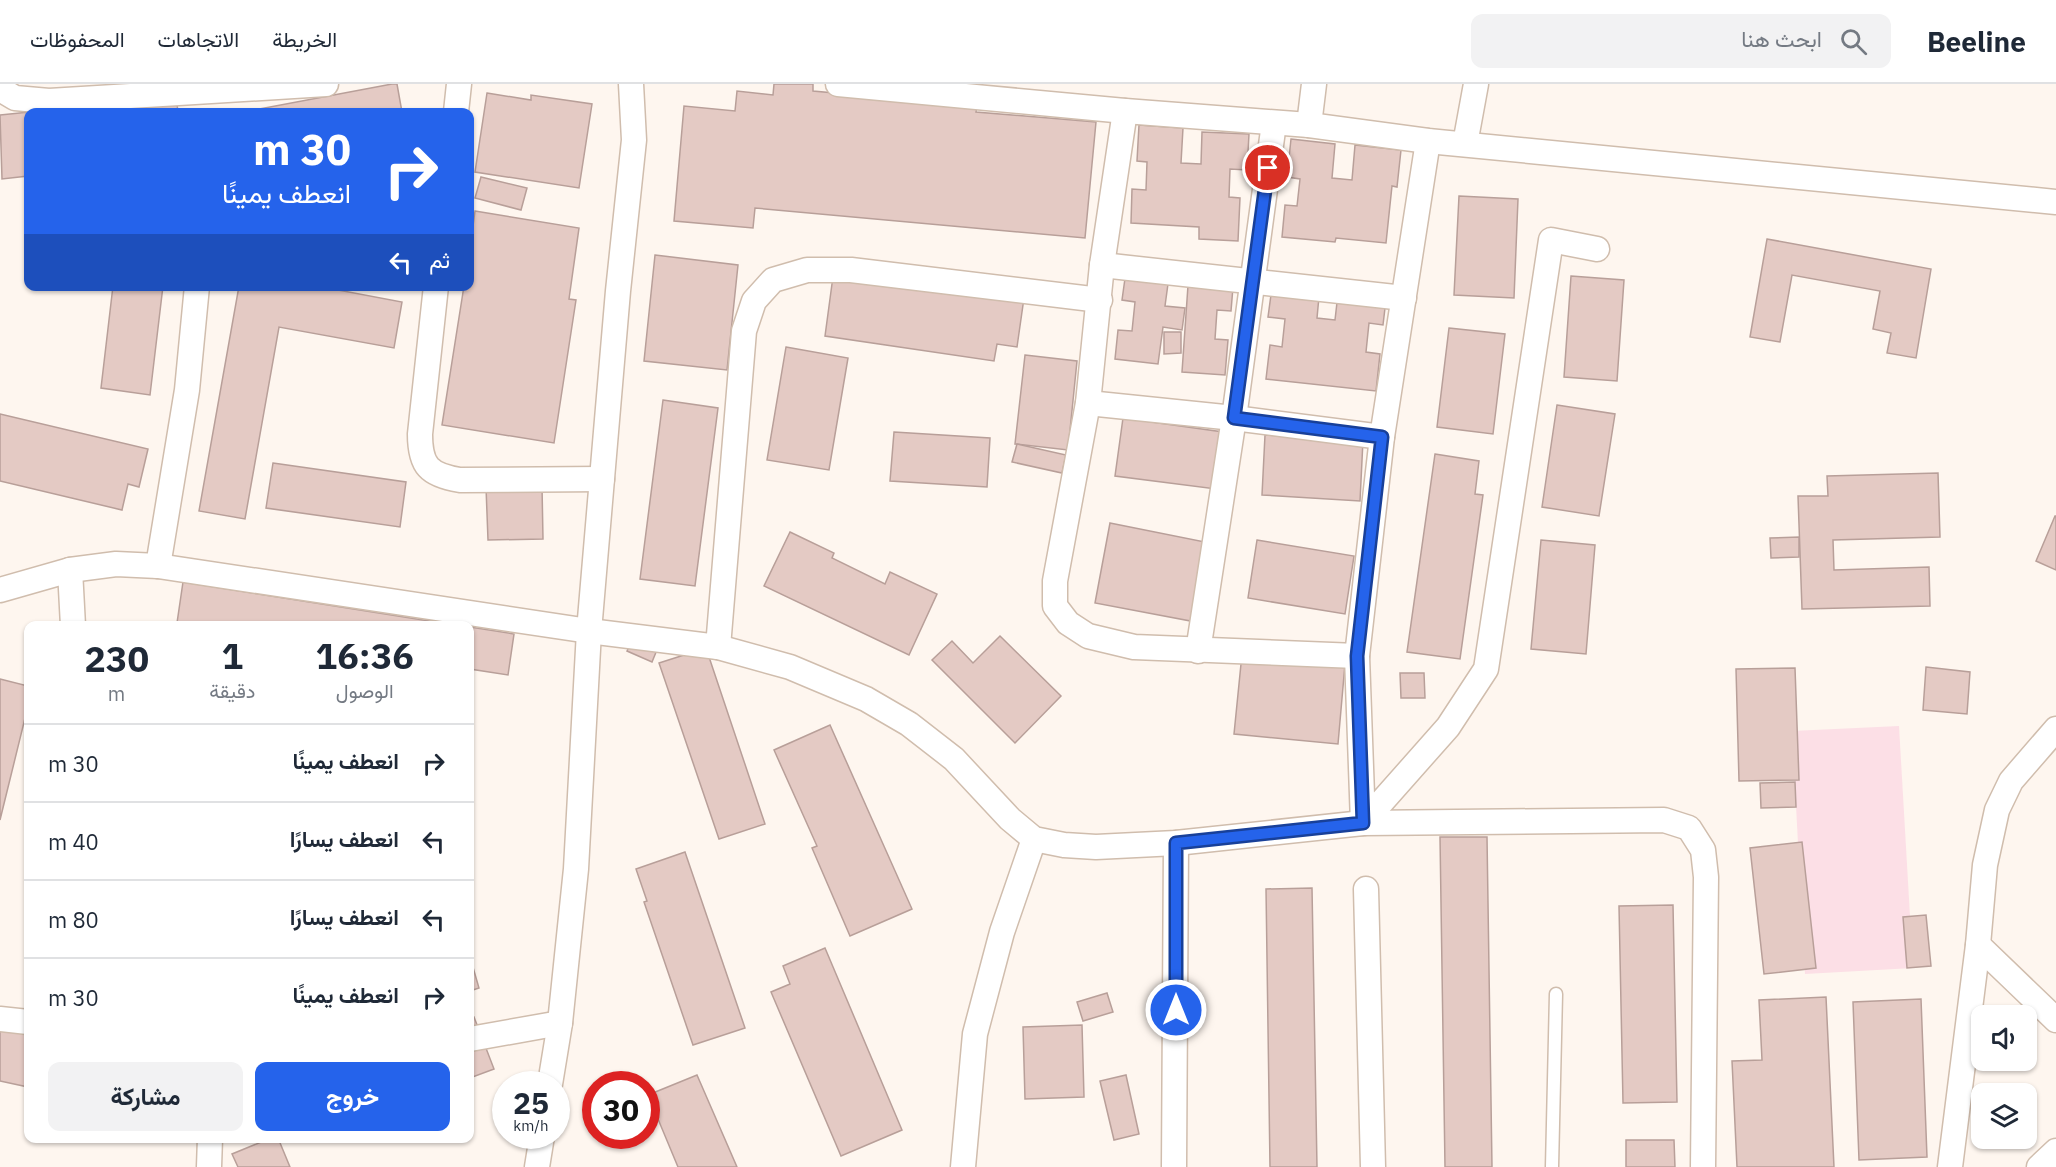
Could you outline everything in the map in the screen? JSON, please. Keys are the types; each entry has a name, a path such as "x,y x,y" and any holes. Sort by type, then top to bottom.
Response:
{"street":[{"path":"0,89 15,98 49,101 187,96 326,84"},
{"path":"456,108 459,84"},
{"path":"552,1071 560,1023 576,869 589,631 618,291 634,140 631,84"},
{"path":"837,84 884,86 1125,111 1309,125 1428,141 2056,202"},
{"path":"1309,125 1314,84"},
{"path":"1465,144 1476,84"},
{"path":"1125,111 1102,265 1088,403 1055,581 1055,606 1068,624 1088,636 1134,647 1357,656"},
{"path":"1198,651 1234,418 1274,123"},
{"path":"1363,823 1357,656 1382,437 1428,141"},
{"path":"1363,823 1448,727 1486,669 1551,240 1596,249"},
{"path":"1102,265 1404,297"},
{"path":"718,647 744,332 754,301 773,280 807,270 851,270 1100,300"},
{"path":"158,567 187,390 197,291"},
{"path":"435,291 420,434 420,453 428,469 443,477 460,480 602,479"},
{"path":"1088,403 1234,418 1382,437"},
{"path":"0,590 70,570 116,564 158,567 589,631 718,647 790,667 866,699 909,724 954,759 1010,819 1034,839 1064,845 1176,843 1363,823 1664,820 1689,828 1703,850 1706,877 1703,1167"},
{"path":"70,570 73,621"},
{"path":"1950,1167 1978,945 1985,866 1997,810 2011,781 2056,729"},
{"path":"963,1167 975,1034 1002,932 1034,839"},
{"path":"1174,1167 1176,843"},
{"path":"1366,888 1373,1167"},
{"path":"1978,945 2056,1020"},
{"path":"0,1019 24,1022"},
{"path":"474,1038 560,1023"},
{"path":"209,1167 210,1143"},
{"path":"537,1167 540,1149"},
{"path":"2039,1167 2056,1151"}],"lane":[{"path":"1552,1167 1556,994"}],"shaded area":[{"path":"1899,726 1913,968 1805,974 1792,731"}],"building":[{"path":"397,84 401,108 265,108"},
{"path":"774,84 813,84 813,91 977,106 976,112 1096,122 1085,238 755,208 753,228 674,221 684,106 735,111 737,91 773,95"},
{"path":"487,93 531,100 531,95 592,104 579,188 475,172"},
{"path":"176,97 177,108 68,108"},
{"path":"24,112 24,176 2,179 0,115"},
{"path":"1139,125 1183,128 1181,163 1201,164 1202,132 1249,134 1247,170 1230,169 1229,197 1240,198 1238,241 1199,239 1199,227 1131,223 1132,189 1146,190 1147,162 1137,161"},
{"path":"1291,139 1335,144 1332,178 1352,180 1355,145 1401,150 1397,187 1392,186 1386,243 1336,238 1335,242 1282,237 1285,205 1297,206 1300,179 1287,177"},
{"path":"481,177 527,188 521,210 475,198"},
{"path":"1459,196 1518,199 1514,298 1454,295"},
{"path":"475,211 579,228 569,299 576,300 554,443 442,425 463,291 474,291"},
{"path":"1767,239 1931,269 1916,358 1887,353 1891,333 1873,329 1880,291 1792,275 1780,342 1750,337"},
{"path":"655,255 738,265 727,370 644,361"},
{"path":"1127,264 1170,269 1165,306 1185,308 1182,330 1163,327 1158,364 1115,359 1118,330 1132,331 1135,302 1122,300"},
{"path":"834,269 1024,298 1017,347 997,344 994,361 825,336"},
{"path":"1189,271 1234,275 1231,311 1217,310 1215,339 1228,340 1225,375 1182,372"},
{"path":"1571,276 1624,280 1617,381 1564,377"},
{"path":"1273,280 1320,286 1317,318 1335,320 1339,285 1387,291 1383,325 1369,323 1366,352 1380,354 1376,391 1266,379 1270,345 1282,347 1285,319 1268,317"},
{"path":"112,291 162,291 150,395 101,388"},
{"path":"238,291 344,291 402,302 394,348 279,327 245,519 199,511"},
{"path":"1449,328 1505,334 1493,434 1437,427"},
{"path":"1164,332 1181,332 1181,353 1164,354"},
{"path":"786,347 848,358 829,470 767,460"},
{"path":"1025,355 1077,361 1068,450 1015,444"},
{"path":"663,400 718,408 695,586 640,579"},
{"path":"1557,405 1615,414 1599,516 1542,507"},
{"path":"0,414 148,449 139,487 128,484 122,510 0,481"},
{"path":"1123,418 1223,432 1216,489 1115,476"},
{"path":"894,432 990,438 987,487 890,481"},
{"path":"1265,435 1363,440 1360,501 1262,495"},
{"path":"1017,444 1066,455 1062,473 1012,462"},
{"path":"1435,454 1479,461 1475,494 1483,495 1460,659 1407,652"},
{"path":"273,463 406,482 400,527 266,508"},
{"path":"1938,473 1940,537 1833,540 1834,570 1929,567 1930,606 1802,609 1798,496 1828,496 1827,476"},
{"path":"542,486 543,539 488,540 486,487"},
{"path":"2056,516 2056,570 2036,561"},
{"path":"1110,523 1210,543 1196,622 1095,603"},
{"path":"790,532 834,553 832,558 885,584 890,572 937,594 909,655 764,586"},
{"path":"1799,537 1799,557 1771,558 1770,538"},
{"path":"1257,540 1354,556 1345,614 1248,598"},
{"path":"1541,540 1595,545 1586,654 1531,649"},
{"path":"183,582 429,621 177,621"},
{"path":"474,628 514,634 508,675 474,670"},
{"path":"637,629 661,640 652,662 627,651"},
{"path":"1000,636 1061,696 1015,743 932,660 952,641 973,663"},
{"path":"706,648 765,824 719,839 659,663"},
{"path":"1242,654 1345,664 1338,744 1234,734"},
{"path":"1926,667 1970,672 1967,714 1923,710"},
{"path":"1795,668 1799,780 1739,781 1736,669"},
{"path":"1400,673 1424,673 1425,698 1401,698"},
{"path":"0,679 24,685 24,722 0,820"},
{"path":"830,725 912,909 850,936 812,848 817,846 774,750"},
{"path":"1795,782 1796,807 1761,808 1760,783"},
{"path":"1440,837 1487,837 1492,1167 1445,1167"},
{"path":"1802,842 1816,968 1764,974 1750,848"},
{"path":"685,852 745,1028 693,1045 644,902 647,901 636,869"},
{"path":"1312,888 1317,1167 1270,1167 1266,889"},
{"path":"1673,905 1677,1102 1623,1103 1619,906"},
{"path":"1926,915 1931,966 1907,968 1903,917"},
{"path":"825,948 902,1130 841,1156 771,992 790,984 783,966"},
{"path":"474,971 479,988 474,990"},
{"path":"1107,993 1113,1012 1083,1021 1077,1002"},
{"path":"1826,997 1834,1167 1737,1167 1732,1061 1762,1060 1759,1000"},
{"path":"1921,999 1927,1157 1859,1160 1853,1002"},
{"path":"0,1014 24,1019 24,1086 0,1081"},
{"path":"474,1017 494,1069 474,1076"},
{"path":"1082,1025 1084,1097 1025,1099 1023,1027"},
{"path":"697,1075 737,1167 678,1167 660,1124 660,1090"},
{"path":"1126,1075 1139,1134 1114,1140 1100,1081"},
{"path":"1626,1140 1674,1140 1675,1167 1626,1167"},
{"path":"259,1143 280,1143 290,1167 238,1167 232,1154"}],"route":[{"path":"1176,1010 1176,843 1363,823 1357,656 1382,437 1234,418 1268,168"}]}
